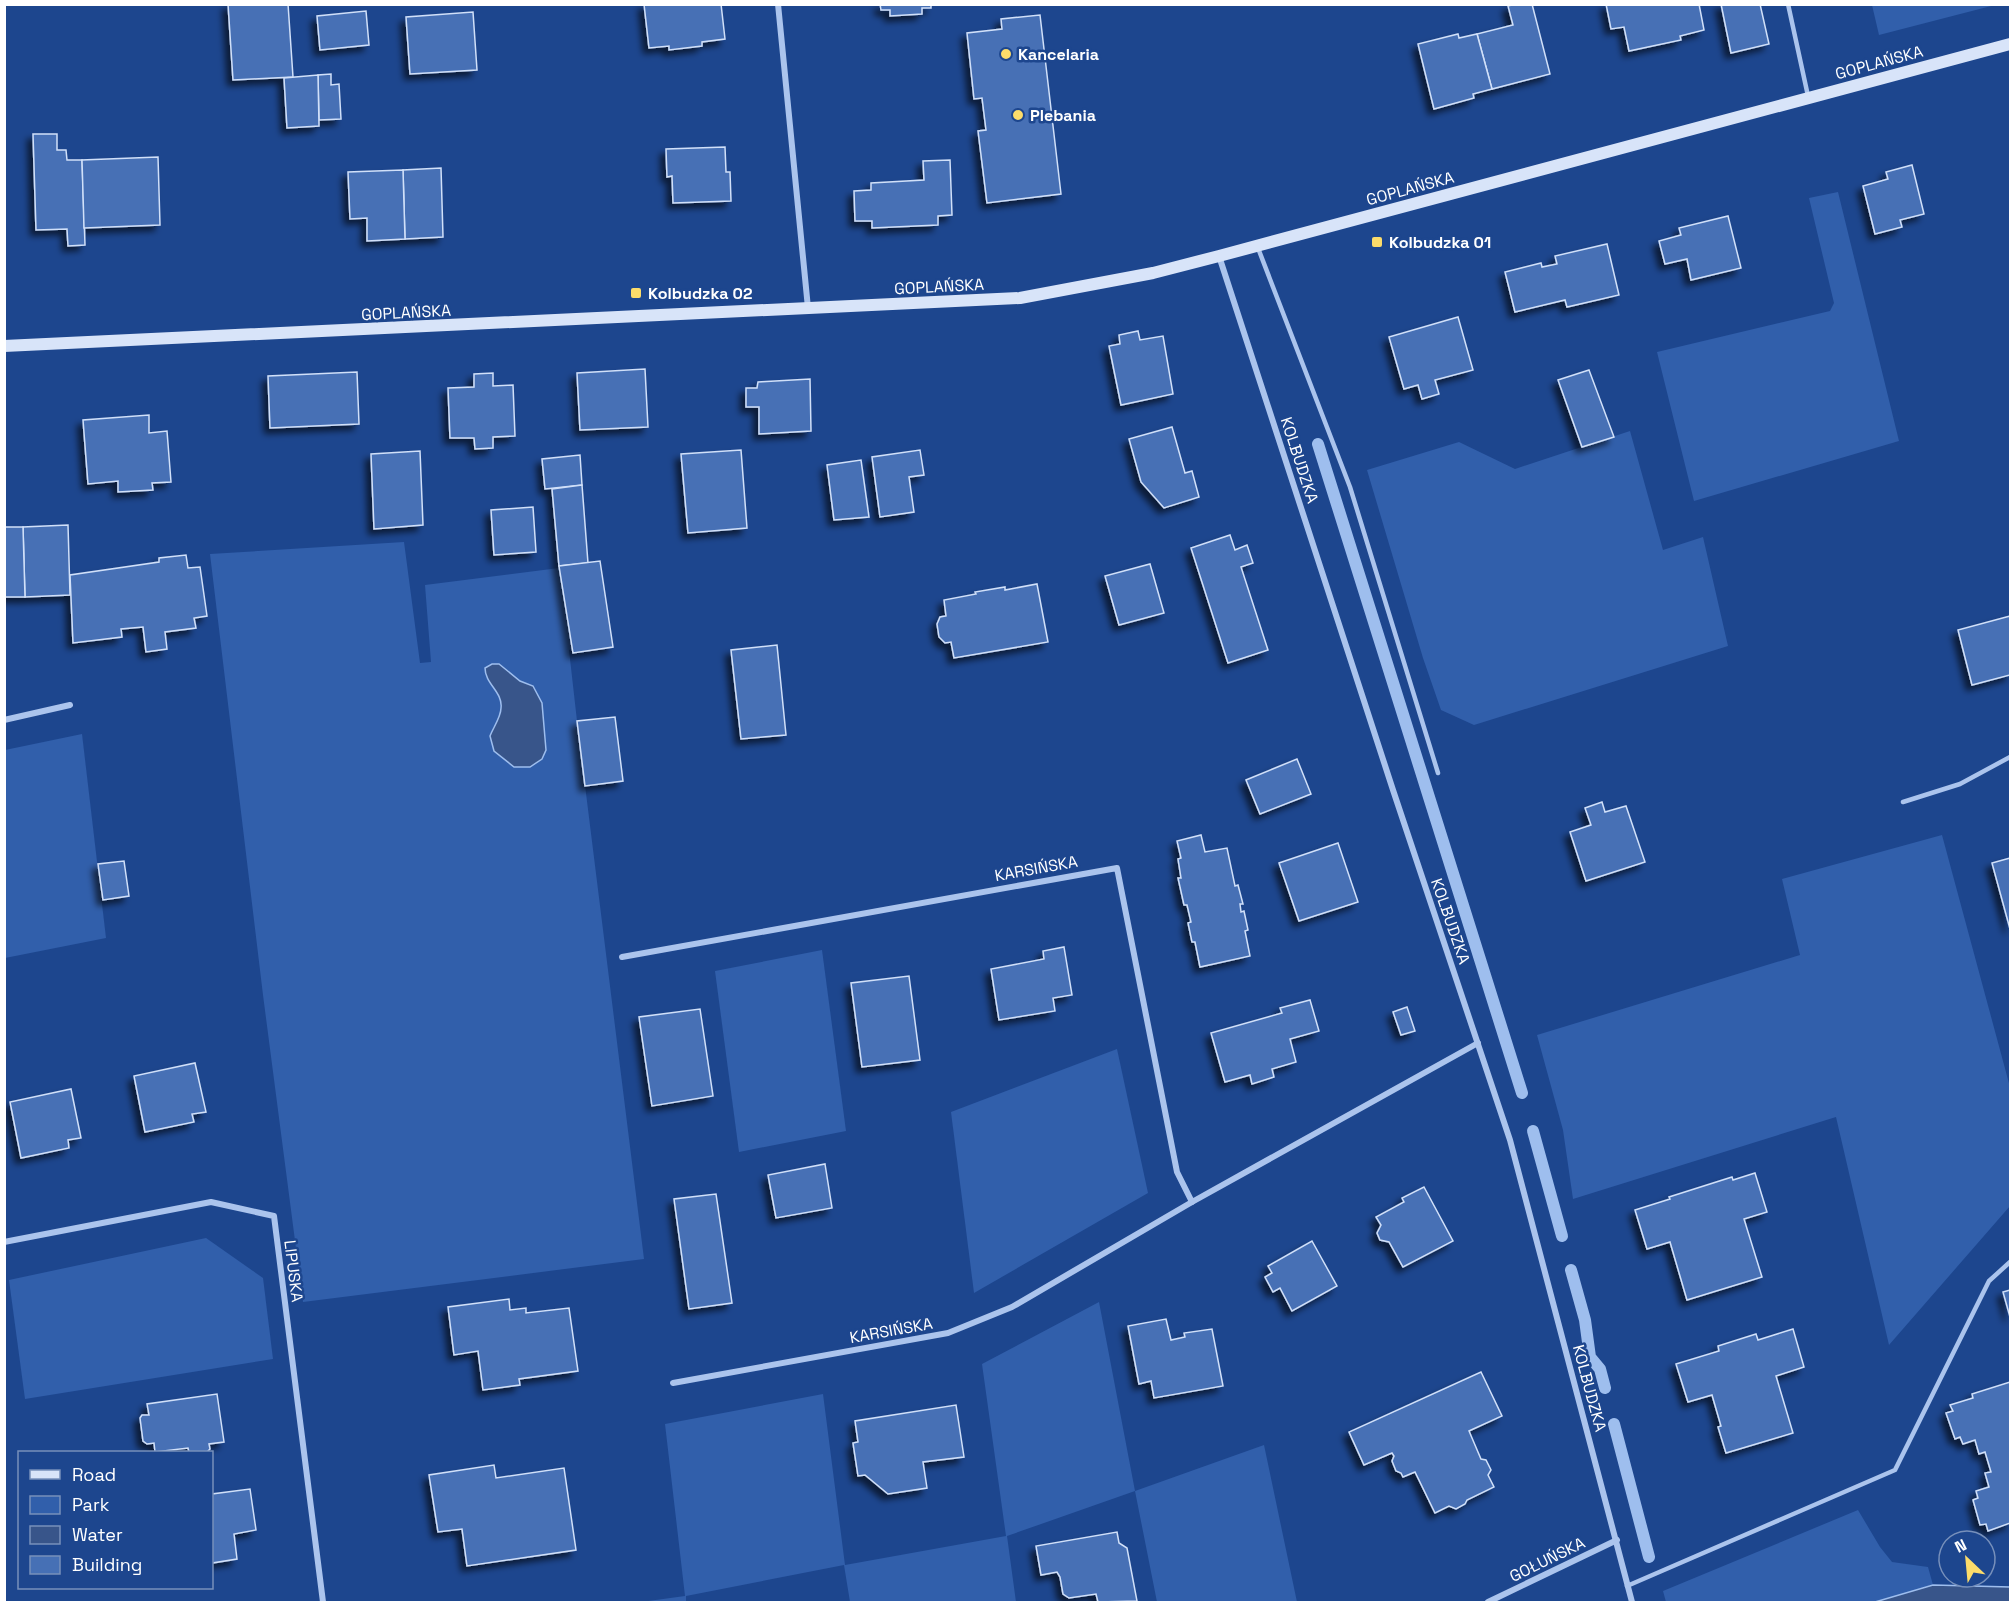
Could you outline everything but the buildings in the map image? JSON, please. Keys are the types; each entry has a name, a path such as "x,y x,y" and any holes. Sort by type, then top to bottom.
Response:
{"street":[{"path":"778,4 808,309"},
{"name":"GOPLAŃSKA","path":"4,346 1020,298 1154,273 2010,44"},
{"name":"KOLBUDZKA","path":"1219,256 1510,1140 1632,1602"},
{"path":"4,720 70,705"},
{"name":"KARSIŃSKA","path":"622,957 1117,868 1177,1172 1192,1202"},
{"name":"KARSIŃSKA","path":"673,1383 948,1334 1012,1307 1192,1202 1478,1043"},
{"name":"LIPUSKA","path":"4,1242 211,1202 274,1216 323,1602"},
{"name":"GOŁUŃSKA","path":"1488,1602 1617,1540"}],"lane":[{"path":"1788,4 1808,99"},
{"path":"1257,246 1350,487 1438,773"},
{"path":"1903,802 1960,784 2010,757"},
{"path":"1627,1586 1895,1470 1989,1281 2010,1262"}],"green space":[{"path":"1872,4 1995,5 1879,35"},
{"path":"1838,192 1899,441 1694,501 1657,352 1830,311 1834,303 1809,198"},
{"path":"1630,431 1663,550 1703,537 1728,646 1474,725 1441,710 1423,658 1367,470 1459,442 1515,469"},
{"path":"404,542 420,663 431,662 425,585 559,568 572,649 569,650 577,721 644,1259 303,1302 263,995 210,554"},
{"path":"82,734 106,938 5,958 5,750"},
{"path":"1942,835 2010,1087 2010,1206 1889,1345 1836,1117 1573,1199 1563,1130 1537,1035 1800,955 1782,879"},
{"path":"822,950 846,1131 739,1152 715,971"},
{"path":"1117,1049 1148,1193 974,1293 951,1112"},
{"path":"206,1238 263,1278 273,1359 25,1399 9,1280"},
{"path":"1099,1302 1135,1491 1007,1536 1016,1602 850,1602 844,1565 686,1596 686,1602 641,1602 685,1596 665,1424 823,1394 845,1565 1006,1536 982,1364"},
{"path":"1264,1445 1297,1602 1157,1602 1135,1491"},
{"path":"1858,1510 1880,1547 1892,1562 1928,1567 1933,1585 1875,1602 1666,1602 1663,1591"}],"water":[{"path":"492,664 499,664 520,681 533,686 542,703 546,750 542,759 530,767 514,767 494,751 490,736 500,715 501,702 486,674 485,668"},
{"path":"1933,1585 1937,1585 1937,1589 2010,1587 2010,1602 1875,1602"}],"waterway":[{"path":"1318,444 1522,1093"},
{"path":"1533,1131 1562,1236"},
{"path":"1571,1270 1585,1320 1590,1357 1600,1369 1605,1388"},
{"path":"1614,1424 1649,1557"}],"place":[{"name":"Kancelaria","path":"1006,54"},
{"name":"Plebania","path":"1018,115"},
{"name":"Kolbudzka 01","path":"1377,242"},
{"name":"Kolbudzka 02","path":"636,293"}]}
